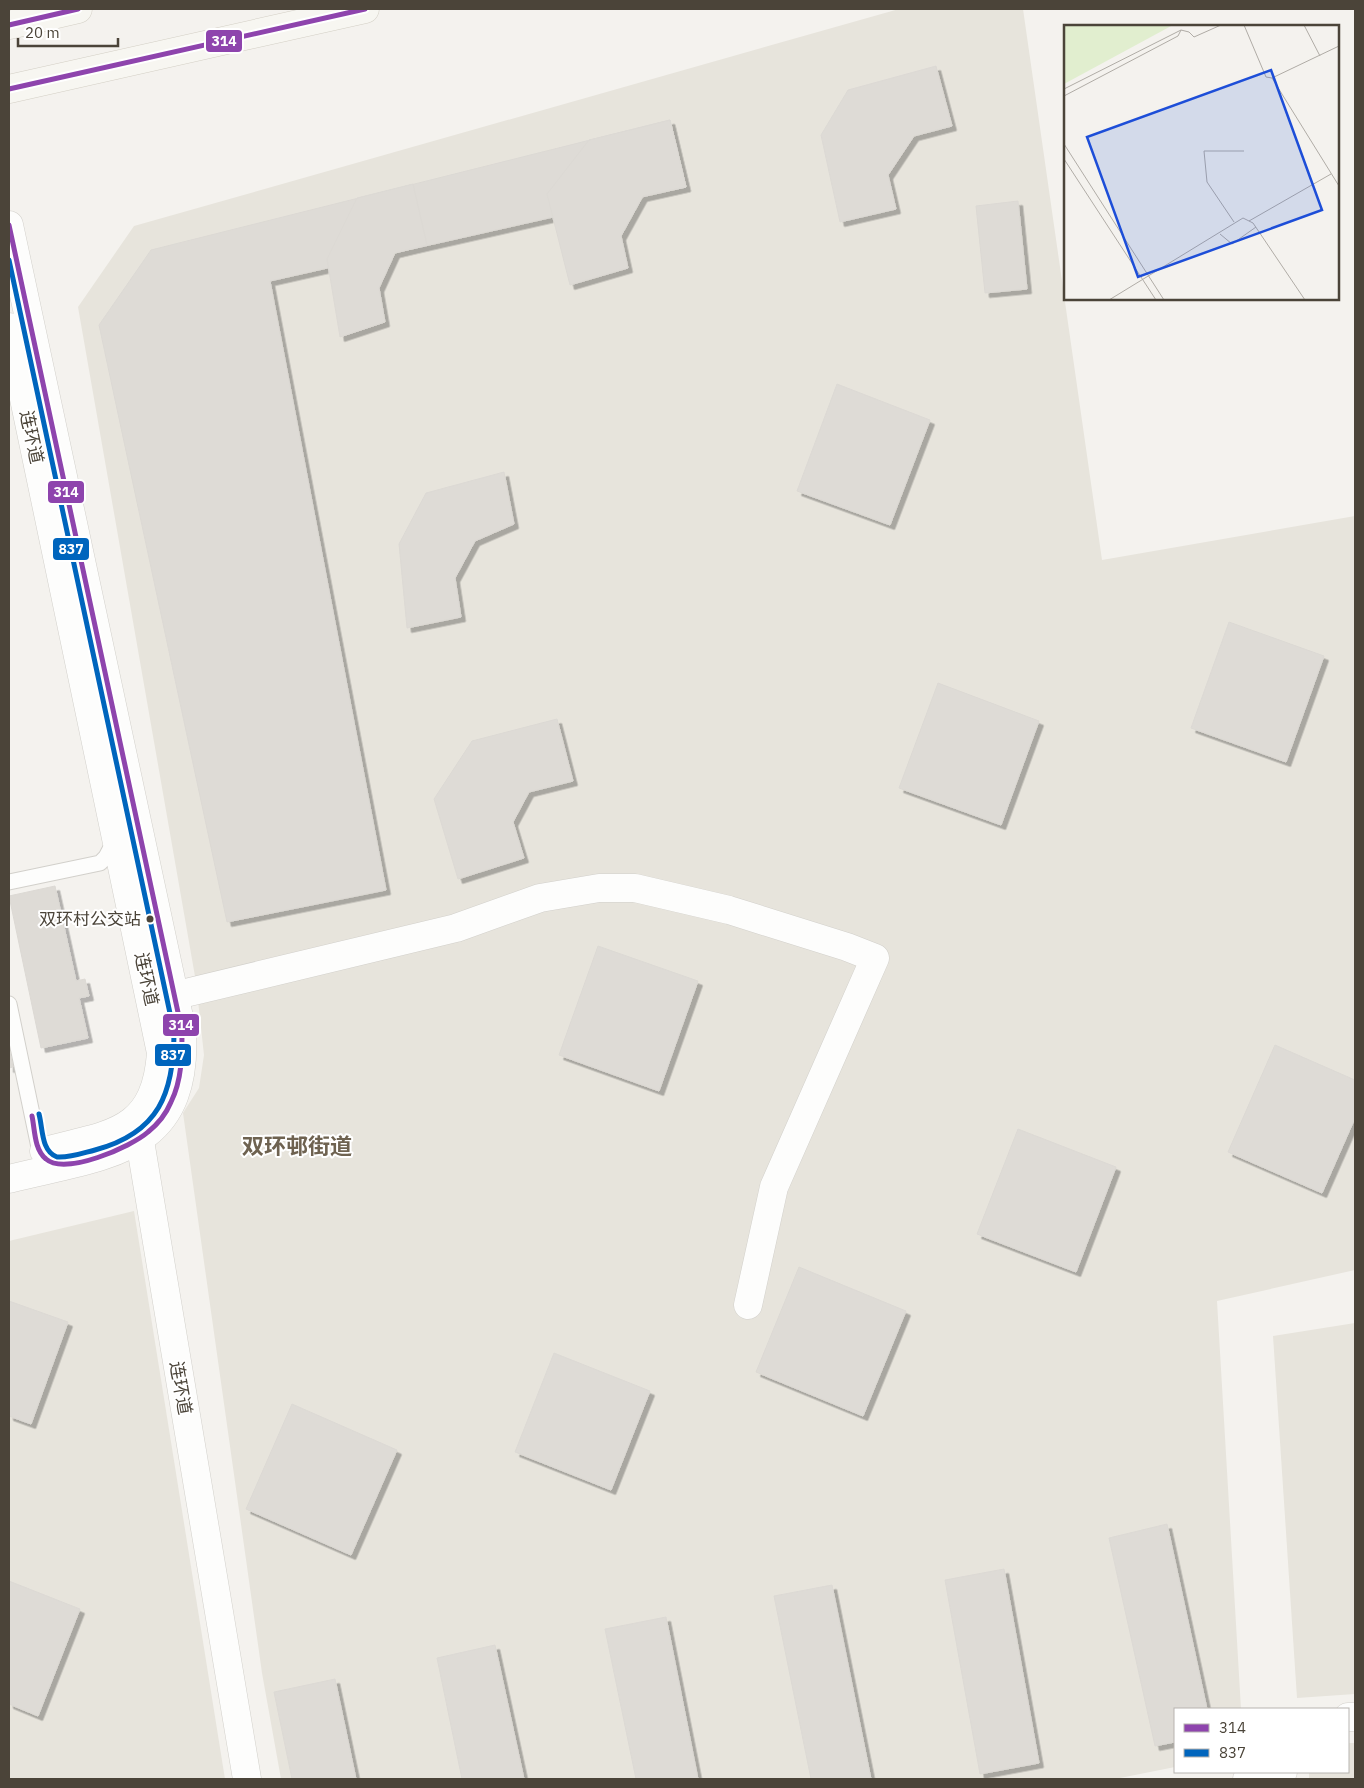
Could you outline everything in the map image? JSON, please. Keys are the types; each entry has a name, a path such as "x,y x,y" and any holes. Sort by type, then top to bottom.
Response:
{"main road":[{"path":"9,25 78,9"},
{"path":"9,89 365,9"}],"street":[{"path":"9,225 163,999 183,1040 184,1057 179,1084 160,1122 138,1130 106,1156 9,1160"},
{"name":"连环道","path":"9,327 117,834 163,999"},
{"path":"163,999 456,928 540,898 599,888 635,888 729,910 847,947 875,958 774,1187 748,1305"},
{"name":"连环道","path":"138,1130 247,1779"},
{"path":"9,1179 51,1159"},
{"path":"1247,1779 1279,1773"}],"lane":[{"path":"9,882 100,863 110,851 117,834"},
{"path":"9,1004 51,1159"}],"shaded area":[{"path":"899,9 1023,9 1102,560 1355,516 1355,1270 1217,1301 1241,1708 1174,1708 1174,1767 1115,1779 281,1779 262,1673 183,1113 199,1088 204,1055 196,982 78,307 134,226"},
{"path":"134,1211 225,1779 9,1779 9,1241"},
{"path":"1355,1323 1355,1694 1297,1698 1273,1336"},
{"path":"1349,1743 1355,1743 1355,1779 1309,1779 1309,1773 1349,1773"}],"building":[{"path":"936,66 952,126 914,136 888,175 896,209 840,222 821,135 848,90"},
{"path":"670,120 686,187 270,281 386,890 227,922 99,325 151,250"},
{"path":"670,120 686,187 643,196 621,236 628,268 570,285 547,194 589,140"},
{"path":"413,184 427,245 395,253 379,288 385,322 340,337 327,259 357,198"},
{"path":"1018,201 1027,289 985,293 976,206"},
{"path":"837,384 930,420 890,525 797,491"},
{"path":"504,472 514,524 475,541 455,578 461,617 407,628 399,544 426,493"},
{"path":"1229,622 1324,656 1286,762 1191,728"},
{"path":"938,683 1039,721 1001,825 899,788"},
{"path":"557,719 573,781 529,792 513,822 524,858 458,879 434,799 472,741"},
{"path":"55,886 76,981 85,979 89,996 79,998 88,1038 41,1048 9,896"},
{"path":"598,946 698,981 659,1091 559,1055"},
{"path":"1275,1045 1355,1080 1355,1118 1322,1193 1228,1152"},
{"path":"9,1048 13,1067 9,1068"},
{"path":"1018,1129 1116,1167 1076,1272 977,1234"},
{"path":"799,1267 906,1311 863,1416 756,1372"},
{"path":"9,1301 68,1322 31,1424 9,1416"},
{"path":"554,1353 650,1391 611,1490 515,1452"},
{"path":"292,1404 397,1450 351,1555 246,1509"},
{"path":"1167,1524 1207,1708 1174,1708 1174,1742 1155,1746 1109,1538"},
{"path":"1004,1569 1039,1763 980,1774 945,1580"},
{"path":"9,1581 80,1609 38,1716 9,1704"},
{"path":"832,1585 871,1779 811,1779 774,1596"},
{"path":"666,1617 698,1779 636,1779 605,1629"},
{"path":"495,1645 524,1779 462,1779 437,1658"},
{"path":"335,1679 356,1779 292,1779 274,1692"}],"transit line":[{"name":"314","path":"9,25 78,9"},
{"name":"314","path":"9,89 365,9"},
{"name":"314","path":"9,225 182,1031 181,1067 175,1094 161,1119 152,1129 128,1145 82,1162 55,1163 46,1159 39,1150 32,1116"},
{"name":"837","path":"9,260 174,1032 171,1074 166,1092 158,1108 148,1121 134,1133 117,1143 95,1150 72,1156 57,1157 45,1145 39,1114"}],"place":[{"name":"双环村公交站","path":"150,919"}],"district":[{"name":"双环邨街道","path":"297,1145"}]}
